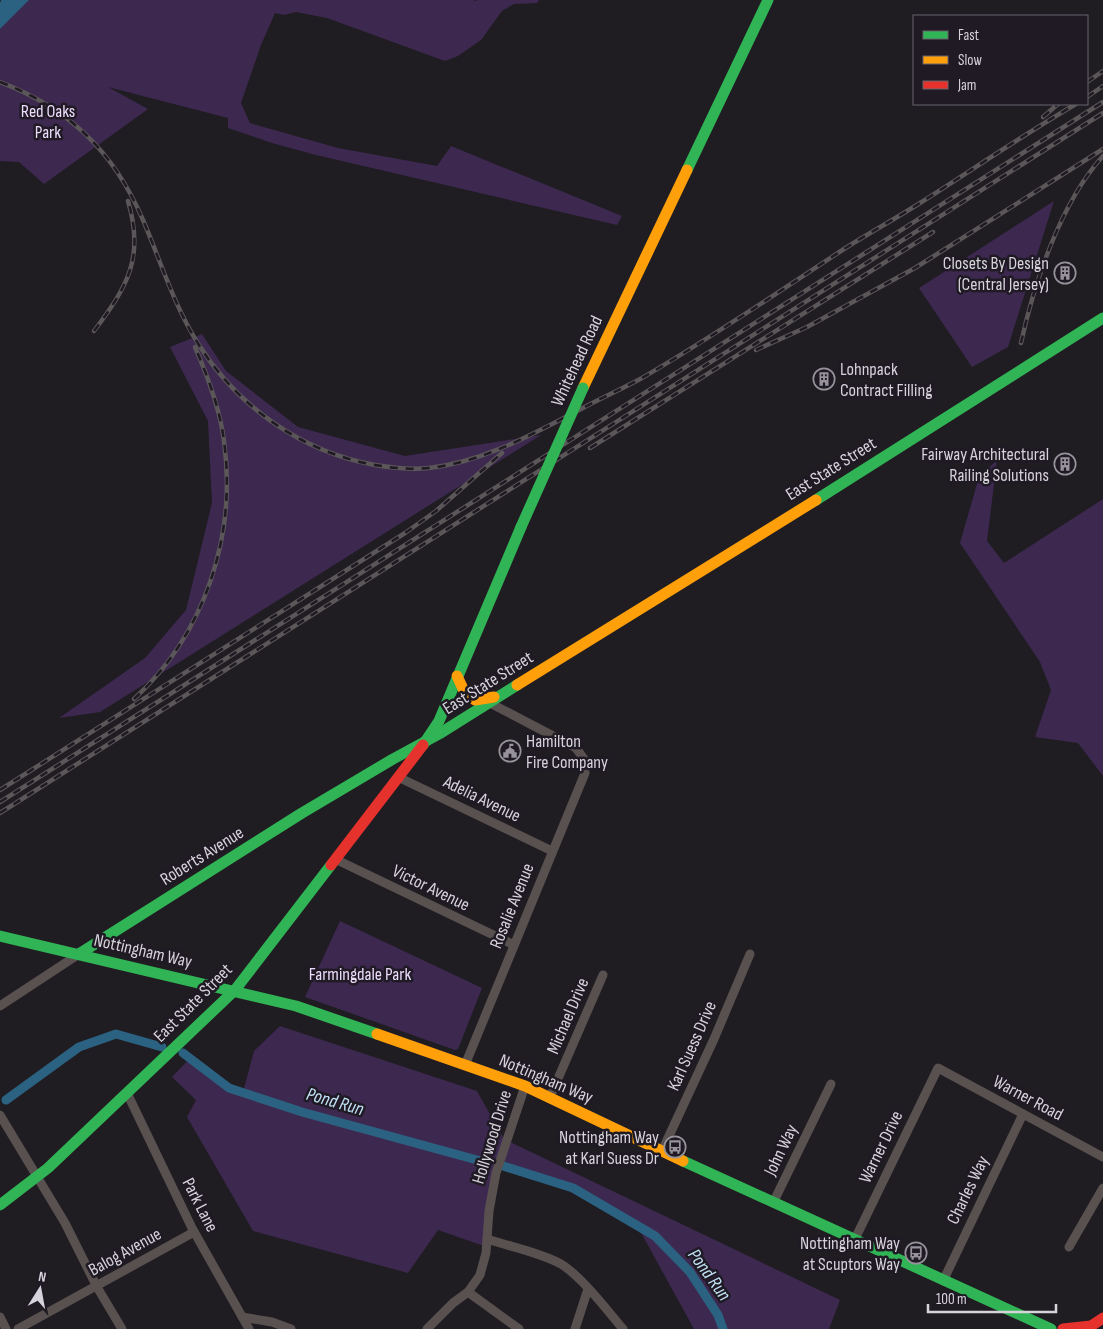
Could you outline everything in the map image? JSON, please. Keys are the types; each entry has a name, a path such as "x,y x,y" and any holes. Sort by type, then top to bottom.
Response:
{"street":[{"name":"Whitehead Road","path":"426,741 439,721 521,527 583,388 768,0"},
{"name":"East State Street","path":"0,1205 38,1176 234,990 426,741 841,484 1103,318"},
{"path":"457,676 465,693 475,700 495,700"},
{"name":"Rosalie Avenue","path":"465,1065 585,774 584,759 576,748 495,700"},
{"name":"Roberts Avenue","path":"0,1006 266,836 392,759 426,741"},
{"name":"Adelia Avenue","path":"398,777 552,851"},
{"name":"Victor Avenue","path":"335,859 514,945"},
{"name":"Nottingham Way","path":"0,936 234,990 319,1013 525,1086 774,1204 1051,1329"},
{"name":"Karl Suess Drive","path":"662,1151 714,1039 750,954"},
{"name":"Michael Drive","path":"550,1097 603,975"},
{"name":"Warner Road","path":"938,1068 1103,1157"},
{"name":"Warner Drive","path":"854,1240 938,1068"},
{"name":"John Way","path":"774,1204 830,1084"},
{"name":"Hollywood Drive","path":"427,1329 453,1303 468,1292 480,1275 484,1264 489,1211 496,1174 525,1086"},
{"name":"Park Lane","path":"127,1093 194,1232 249,1329"},
{"path":"0,1114 65,1223 97,1286 122,1329"},
{"name":"Charles Way","path":"943,1281 1023,1114"},
{"path":"1069,1247 1103,1188"},
{"name":"Balog Avenue","path":"18,1329 194,1232"},
{"path":"487,1239 552,1260 572,1273 623,1329"},
{"path":"573,1327 588,1289"},
{"path":"468,1292 519,1329"},
{"path":"242,1317 272,1322 291,1329"},
{"path":"0,1318 6,1329"},
{"path":"1062,1329 1092,1326 1103,1318"}],"green space":[{"name":"Red Oaks Park","path":"29,0 539,0 537,3 514,4 502,11 481,40 458,56 445,61 327,18 296,12 284,15 275,13 261,45 241,103 250,123 338,148 437,166 451,146 622,216 617,225 316,155 228,128 228,118 108,87 148,109 44,184 19,162 0,161 0,29"},
{"path":"1054,201 1008,347 972,367 919,288"},
{"path":"202,334 226,371 298,427 405,456 541,435 100,712 59,718 145,658 186,610 212,503 208,421 170,347"},
{"path":"997,460 987,541 1004,563 1103,499 1103,776 1078,743 1035,737 1051,690 1040,662 960,543 979,477"},
{"name":"Farmingdale Park","path":"340,921 482,988 458,1049 455,1050 305,997"},
{"path":"280,1026 477,1091 504,1139 840,1300 829,1329 694,1329 639,1229 565,1184 496,1168 484,1246 438,1230 408,1273 253,1231 187,1117 196,1100 172,1077 191,1057 242,1096 254,1051"}],"water":[{"path":"1,0 29,0 0,29 0,3"}],"waterway":[{"name":"Pond Run","path":"6,1100 79,1047 116,1034 162,1047"},
{"name":"Pond Run","path":"183,1053 229,1088 302,1112 488,1163"},
{"name":"Pond Run","path":"503,1166 573,1188 655,1236 690,1272 718,1315 723,1329"}],"railway":[{"path":"1088,81 1103,71"},
{"path":"0,82 25,93 68,119 103,153 118,173 143,220 175,299 190,330 215,367 253,407 298,438 322,449 348,459 408,469 449,465 507,446 642,378 1074,105"},
{"path":"1088,96 1103,86"},
{"path":"0,802 1103,102"},
{"path":"1043,117 1057,105"},
{"path":"0,813 1103,113"},
{"path":"756,350 807,327 915,268 1103,149"},
{"path":"1021,343 1033,295 1051,244 1074,196 1103,156"},
{"path":"94,331 116,300 130,271 134,239 133,221 128,201"},
{"path":"590,448 933,232"},
{"path":"134,699 159,673 180,644 197,614 210,581 220,547 225,512 227,476 224,441 213,393 195,347"},
{"path":"0,790 405,533 436,511 502,453"}],"traffic: fast":[{"path":"687,170 768,0"},
{"path":"816,500 1103,318"},
{"path":"521,527 583,388"},
{"path":"423,745 439,721 521,527"},
{"path":"79,954 302,813 439,734 517,685"},
{"path":"0,1205 48,1168 235,990 331,865"},
{"path":"0,936 296,1006 377,1034"},
{"path":"683,1161 1051,1329"}],"traffic: slow":[{"path":"583,388 687,170"},
{"path":"517,685 816,500"},
{"path":"457,676 465,693 475,700 494,697"},
{"path":"377,1034 525,1086 683,1161"}],"traffic: jam":[{"path":"331,865 423,745"},
{"path":"1063,1329 1091,1326 1103,1318"}],"place":[{"name":"Closets By Design (Central Jersey)","path":"1065,273"},
{"name":"Lohnpack Contract Filling","path":"824,379"},
{"name":"Fairway Architectural Railing Solutions","path":"1065,464"},
{"name":"Hamilton Fire Company","path":"510,751"},
{"name":"Nottingham Way at Karl Suess Dr","path":"675,1147"},
{"name":"Nottingham Way at Scuptors Way","path":"916,1253"}]}
